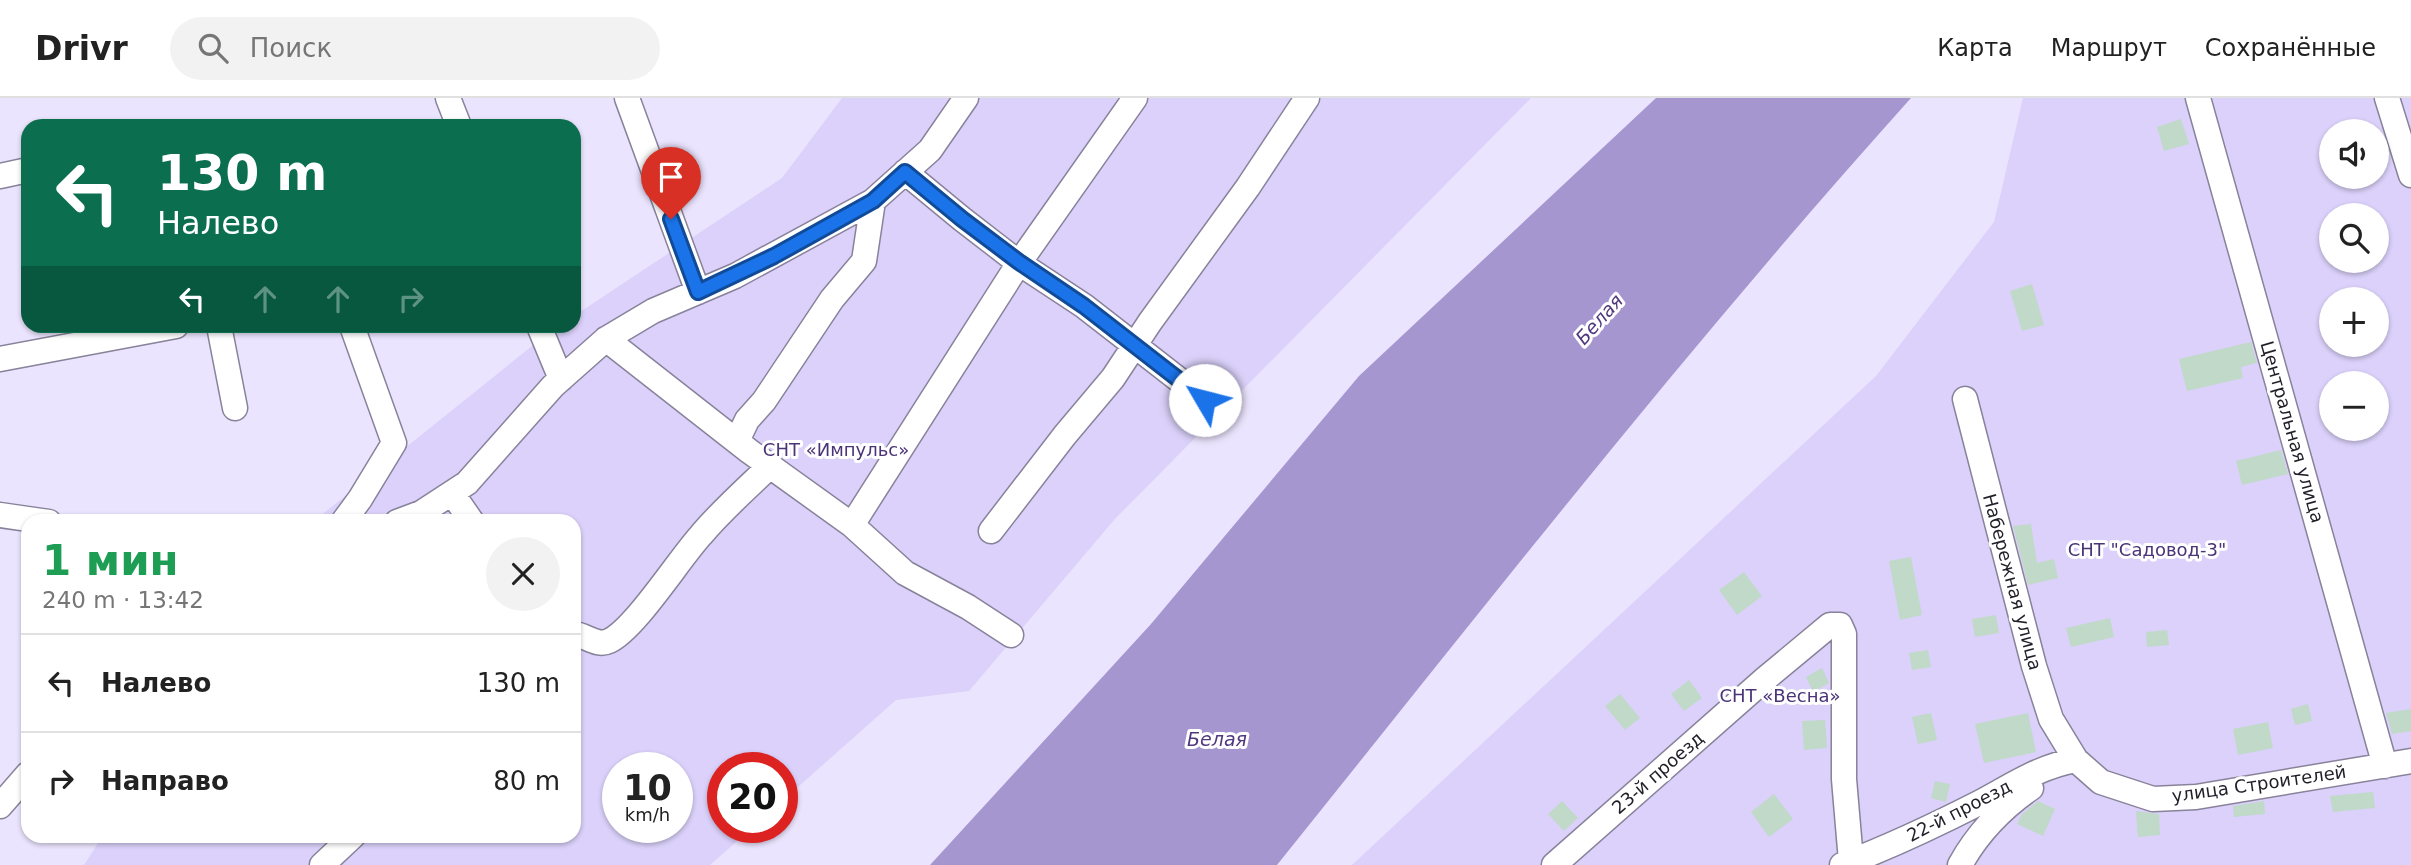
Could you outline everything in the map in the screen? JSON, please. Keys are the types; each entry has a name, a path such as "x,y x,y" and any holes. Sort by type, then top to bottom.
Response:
{"street":[{"path":"448,98 456,119"},
{"path":"627,98 698,292"},
{"path":"418,514 467,483 561,379 607,339 653,311 782,252 873,201 930,150 965,98"},
{"path":"852,525 1019,262 1135,98"},
{"path":"991,531 1065,435 1113,379 1307,98"},
{"name":"Центральная улица","path":"2198,98 2385,766"},
{"path":"2386,98 2411,175"},
{"path":"0,176 21,172"},
{"path":"905,172 962,219 1084,306 1205,400"},
{"path":"737,442 747,420 764,401 832,299 864,261 873,201"},
{"path":"0,359 139,333"},
{"path":"220,333 235,408"},
{"path":"349,514 394,443 355,333"},
{"path":"542,333 561,379"},
{"path":"607,339 737,442 852,525 905,573 968,607 1010,635"},
{"name":"Набережная улица","path":"1965,399 2034,666 2051,719 2076,760"},
{"path":"581,635 595,642 608,642 630,623 701,534 770,466"},
{"path":"452,493 466,514"},
{"path":"0,516 21,519"},
{"name":"23-й проезд","path":"1554,865 1830,625 1840,625 1844,634 1847,863"},
{"path":"1960,865 1968,850 2009,803 2076,760"},
{"name":"улица Строителей","path":"2076,760 2101,782 2153,799 2196,796 2411,761"},
{"name":"22-й проезд","path":"1847,863 1890,846 1969,808 2035,772 2054,764 2076,760"},
{"path":"0,806 21,782"}],"green space":[{"name":"СНТ «Импульс»","path":"842,98 1531,98 1114,520 969,691 896,700 798,787 798,752 707,752 707,843 735,843 710,865 84,865 98,843 581,843 581,514 323,514 548,333 581,333 581,311 782,178"},
{"name":"СНТ \"Садовод-3\"","path":"2023,98 2411,98 2411,865 1352,865 1876,376 1994,222"}],"water":[{"name":"Белая","path":"1656,98 1911,98 1668,381 1277,865 930,865 1151,624 1359,376"}],"building":[{"path":"2181,119 2189,144 2164,151 2157,127"},
{"path":"2032,284 2044,325 2022,331 2010,291"},
{"path":"2251,342 2257,363 2241,367 2243,378 2187,391 2179,359"},
{"path":"2281,450 2288,474 2242,485 2236,461"},
{"path":"2031,524 2037,563 2054,559 2058,578 2028,585 2013,526"},
{"path":"1911,557 1922,615 1900,620 1889,561"},
{"path":"1744,572 1762,596 1737,615 1719,590"},
{"path":"1996,615 1999,633 1975,637 1972,619"},
{"path":"2110,618 2114,637 2071,647 2066,628"},
{"path":"2167,630 2169,645 2147,647 2146,632"},
{"path":"1928,650 1931,667 1912,670 1909,653"},
{"path":"1822,668 1829,683 1813,692 1806,677"},
{"path":"1689,680 1702,698 1684,711 1671,694"},
{"path":"1620,694 1640,718 1625,730 1605,706"},
{"path":"2308,704 2312,721 2295,725 2291,709"},
{"path":"2411,709 2411,731 2392,734 2386,713"},
{"path":"1931,713 1937,740 1918,744 1912,717"},
{"path":"2028,713 2036,752 1984,763 1975,724"},
{"path":"1825,720 1827,748 1804,750 1802,721"},
{"path":"2268,722 2273,748 2238,755 2233,729"},
{"path":"1935,781 1950,784 1946,802 1931,798"},
{"path":"2373,792 2375,808 2333,812 2330,796"},
{"path":"1774,794 1793,819 1769,837 1751,812"},
{"path":"1562,801 1578,818 1564,831 1548,814"},
{"path":"2038,801 2055,809 2043,836 2017,824 2022,814"},
{"path":"2264,801 2265,814 2234,817 2233,806"},
{"path":"2136,811 2159,814 2160,835 2138,837"}],"route":[{"path":"671,219 698,292 774,256 873,201 905,172 962,219 1084,306 1205,400"}],"park label":[{"name":"СНТ «Весна»","path":"1780,696"}]}
